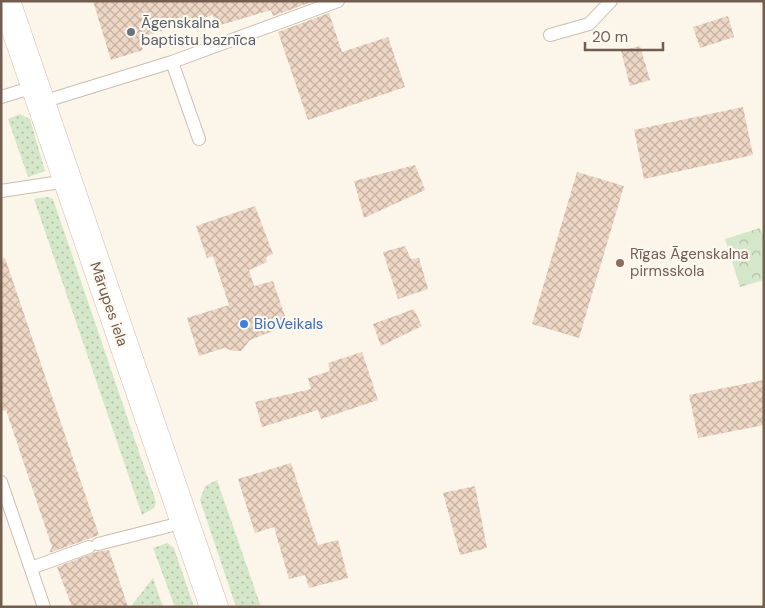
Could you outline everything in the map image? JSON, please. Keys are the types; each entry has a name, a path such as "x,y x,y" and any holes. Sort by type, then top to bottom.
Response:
{"street":[{"name":"Mārupes iela","path":"6,1 66,181 214,607"}],"lane":[{"path":"1,97 37,95 172,62 338,1"},
{"path":"550,35 589,24 611,1"},
{"path":"172,62 199,139"},
{"path":"1,191 66,181"},
{"path":"1,482 44,607"},
{"path":"31,568 94,546 185,522"}],"green space":[{"path":"20,114 30,119 45,171 28,177 8,119"},
{"path":"47,197 53,199 156,502 154,508 142,515 34,199"},
{"path":"760,228 764,239 764,280 740,287 725,239"},
{"path":"217,480 261,607 236,607 200,500 205,486"},
{"path":"167,543 174,548 194,607 175,607 153,548"},
{"path":"153,578 163,607 131,607 132,605"}],"building":[{"name":"Āgenskalna baptistu baznīca","path":"93,1 314,1 273,16 271,10 217,26 213,15 139,38 143,50 111,60"},
{"path":"329,13 342,52 388,37 405,87 308,120 278,32"},
{"path":"728,16 734,37 700,48 693,27"},
{"path":"640,46 650,80 630,86 621,51"},
{"path":"743,107 753,155 644,179 634,130"},
{"path":"415,165 425,190 364,218 354,181"},
{"path":"577,172 624,186 579,338 532,324"},
{"path":"255,206 273,254 266,257 267,262 249,270 254,286 273,281 288,325 250,340 241,351 224,348 199,356 187,318 229,305 213,256 207,258 196,226"},
{"path":"405,246 411,259 419,258 428,289 398,299 383,252"},
{"path":"5,258 99,535 49,553 52,547 6,410 1,411 1,259"},
{"path":"414,309 422,326 381,346 373,324"},
{"path":"362,352 378,400 321,419 318,410 262,427 255,402 311,389 308,378 330,371 328,363"},
{"path":"764,380 764,425 698,438 689,395"},
{"path":"291,463 318,545 338,540 348,578 309,588 305,575 289,579 274,527 255,533 238,479"},
{"path":"475,486 487,548 460,555 443,493"},
{"path":"109,550 128,607 72,607 57,567 96,552"}],"place":[{"name":"Āgenskalna baptistu baznīca","path":"131,32"},
{"name":"Rīgas Āgenskalna pirmsskola","path":"620,263"},
{"name":"BioVeikals","path":"244,324"}]}
